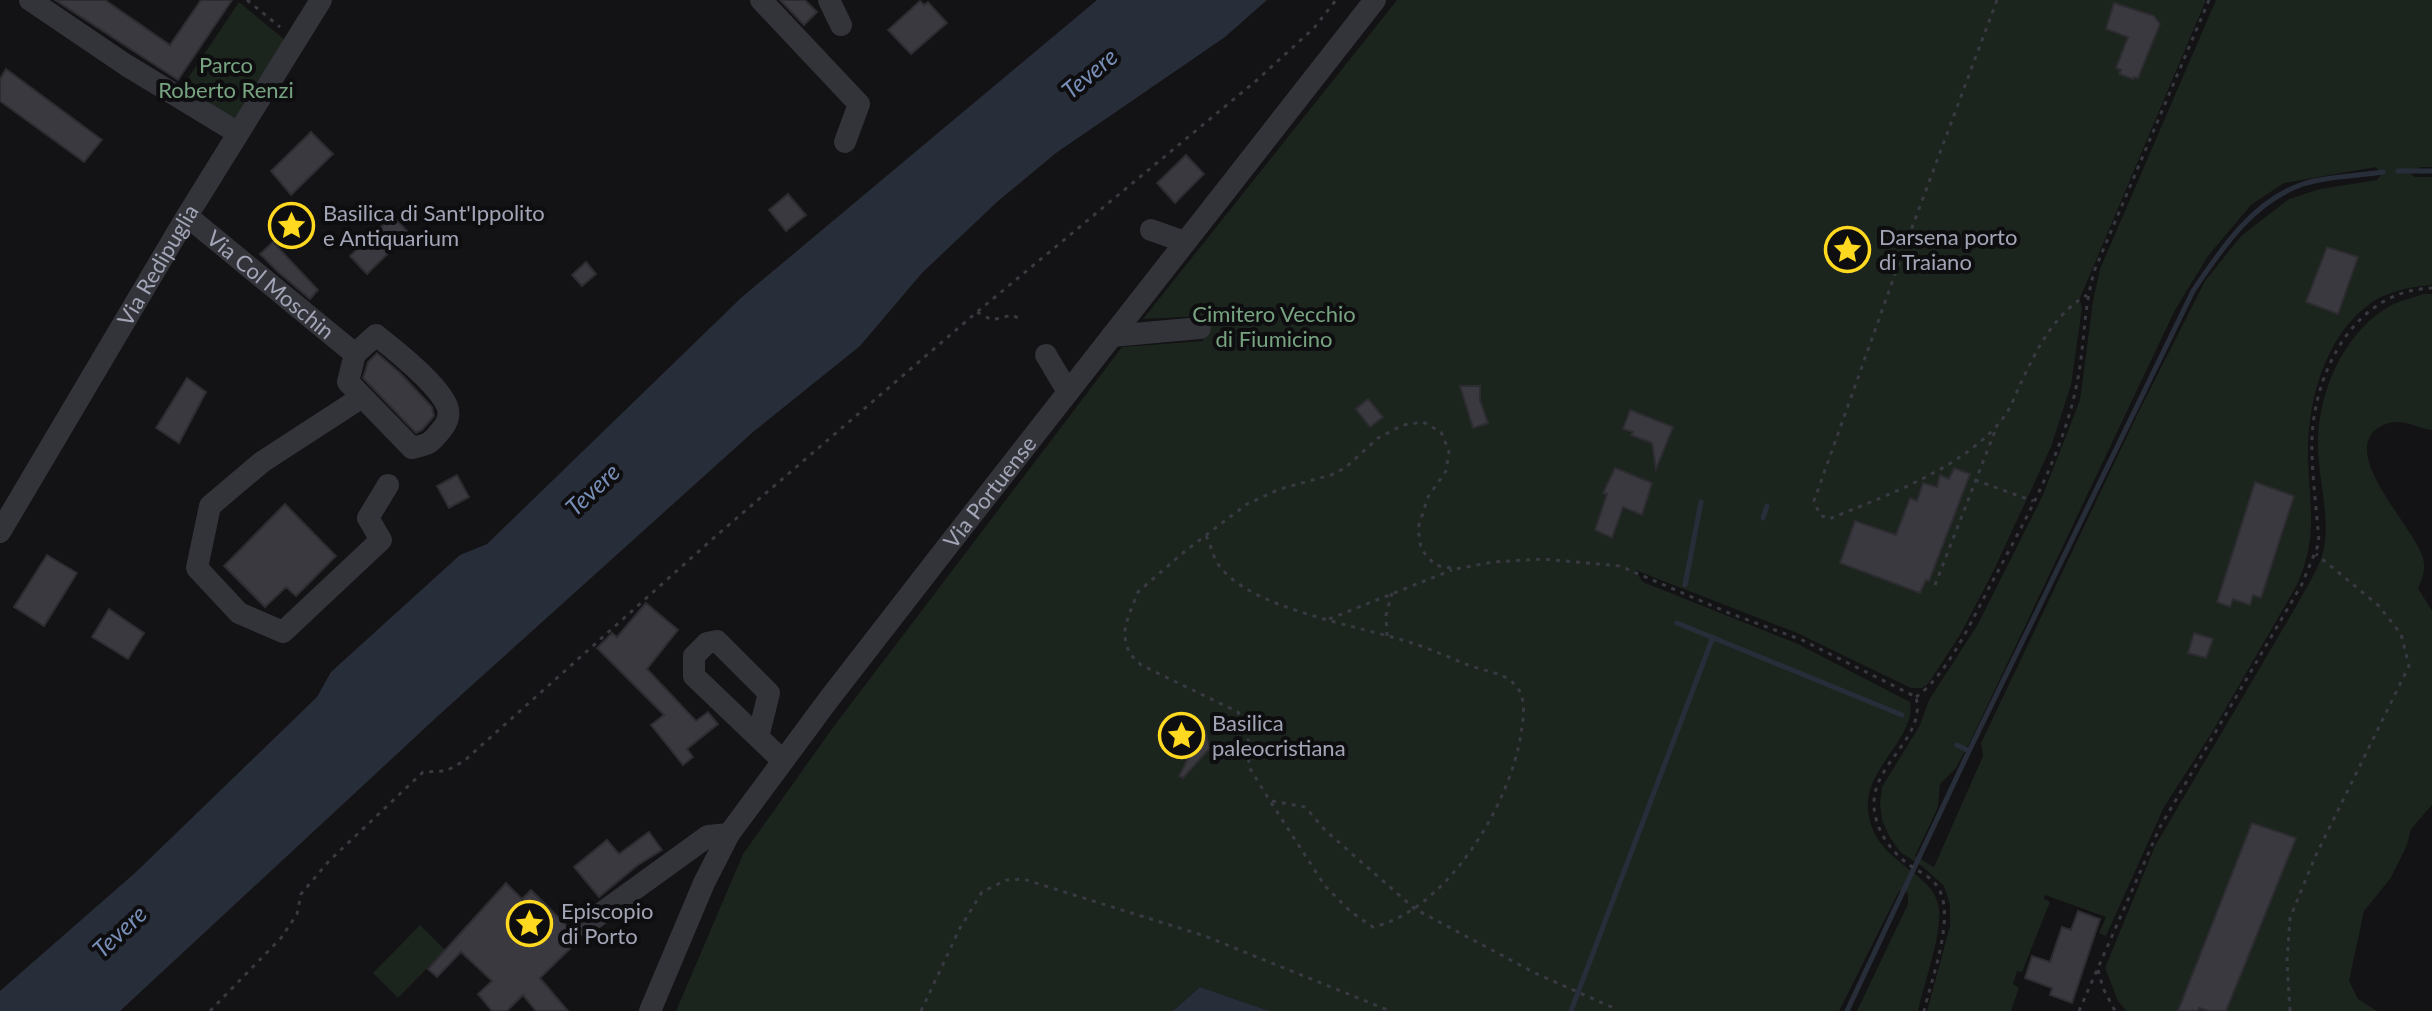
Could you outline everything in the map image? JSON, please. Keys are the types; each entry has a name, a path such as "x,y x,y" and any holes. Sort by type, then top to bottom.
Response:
{"street":[{"path":"30,0 126,65 238,133"},
{"name":"Via Redipuglia","path":"0,532 187,216 321,0"},
{"path":"761,0 859,104 845,142"},
{"path":"829,0 841,25"},
{"name":"Via Portuense","path":"650,1011 704,883 729,834 1068,392 1375,0"},
{"name":"Via Col Moschin","path":"187,216 355,354"},
{"path":"1151,230 1185,242"},
{"path":"1112,336 1200,328"},
{"name":"Via Col Moschin","path":"376,335 398,352 438,393 448,408 447,423 430,444 412,448 348,382 355,354 376,335"},
{"path":"1046,355 1068,392"},
{"path":"362,397 262,462 210,506 197,568 239,613 283,632 381,540 368,518 388,485"},
{"path":"758,737 783,761"},
{"path":"585,925 708,836 729,834"}],"path":[{"path":"247,0 295,40"},
{"path":"210,1011 288,928 297,914 301,894 329,861 423,772 446,771 455,767 717,535 977,312 1257,80 1314,28 1336,0"},
{"path":"1997,0 1814,501 1820,515 1829,519 1904,488 1969,452 2006,415 2041,342 2060,316 2087,295"},
{"path":"1916,697 1932,684 1970,624 2033,501 2070,412 2077,383 2087,295 2209,0"},
{"path":"2079,1011 2160,827 2302,584 2316,554 2319,543 2312,428 2319,393 2332,360 2352,326 2374,307 2398,294 2432,288"},
{"path":"977,312 992,320 1012,315 1018,318"},
{"path":"1206,536 1218,563 1237,582 1257,595 1328,620 1411,642 1475,668 1506,676 1519,689 1525,707 1519,745 1493,817 1476,845 1415,909 1393,922 1373,927 1351,912 1325,886 1270,801 1249,767 1248,733 1238,712 1141,665 1129,653 1124,634 1138,592 1206,536 1247,504 1280,489 1345,468 1378,438 1403,425 1423,422 1441,432 1447,441 1449,461 1428,497 1418,538 1427,558 1435,565 1456,569"},
{"path":"1935,585 1998,422"},
{"path":"1975,480 2033,501"},
{"path":"2290,1011 2287,961 2290,918 2315,857 2409,666 2401,634 2384,612 2316,554"},
{"path":"1328,620 1456,569 1493,562 1543,559 1620,566 1729,613 1802,640 1916,697"},
{"path":"1387,637 1386,615 1392,593"},
{"path":"1916,697 1919,715 1876,785 1873,804 1884,839 1893,851 1938,886 1943,905 1944,925 1924,1011"},
{"path":"1270,801 1305,807 1326,831 1415,909 1535,973 1616,1009"},
{"path":"921,1011 960,928 982,892 1006,880 1023,879 1205,936 1390,1011"},
{"path":"2098,968 2103,988 2115,1011"}],"green space":[{"name":"Cimitero Vecchio di Fiumicino","path":"1397,0 2206,0 2078,303 2082,308 2071,385 2051,447 1993,572 1960,635 1928,684 1922,688 1911,688 1797,633 1635,570 1643,582 1798,644 1910,702 1906,728 1874,779 1868,808 1872,827 1880,842 1927,884 1935,895 1939,909 1935,945 1918,1011 1857,1011 1908,904 1908,893 1899,891 1839,1011 1269,1011 1200,987 1173,1011 676,1011 743,854 834,726 1122,347 1203,341 1203,316 1143,319"},
{"path":"2216,0 2432,0 2432,167 2421,167 2410,173 2415,177 2432,177 2432,285 2409,288 2374,301 2343,330 2323,368 2309,432 2310,535 2297,585 2211,734 2164,807 2106,936 2099,933 2106,917 2045,895 2044,899 2050,902 2022,972 2017,971 2013,984 2019,988 2011,1011 1927,1011 1950,926 1950,905 1944,886 1900,852 1889,836 1882,820 1882,787 1920,725 1929,700 1978,624 2042,497 2080,400 2100,269","holes":["2376,167 2381,175 2377,180 2320,189 2289,199 2241,236 2205,281 2139,411 1981,743 1983,756 1934,867 1915,856 1938,807 1940,784 1956,768 1970,742 2175,310 2208,256 2251,205 2284,183"]},
{"name":"Parco Roberto Renzi","path":"239,2 285,40 233,125 180,90"},
{"path":"2432,294 2432,430 2405,423 2390,423 2374,431 2367,444 2374,476 2423,558 2424,573 2418,588 2432,611 2432,805 2411,829 2407,845 2390,879 2364,911 2349,981 2358,999 2377,1011 2126,1011 2118,1001 2105,968 2155,846 2298,603 2321,557 2326,529 2318,449 2327,388 2357,333 2392,305"},
{"path":"420,925 445,950 398,998 373,973"}],"water":[{"name":"Tevere","path":"1097,0 1267,0 1225,37 1056,153 997,202 922,273 860,346 753,432 439,715 120,1011 0,1011 0,991 136,872 317,697 331,672 460,555 487,544 742,297"},
{"path":"1200,987 1269,1011 1173,1011"}],"building":[{"path":"55,0 105,0 170,45 201,0 232,0 178,80"},
{"path":"780,0 805,0 817,12 804,25"},
{"path":"920,1 924,5 928,2 947,23 911,54 888,30"},
{"path":"2114,3 2154,16 2160,24 2138,78 2119,74 2121,70 2116,68 2128,37 2106,29"},
{"path":"6,69 102,140 84,162 0,101 0,79"},
{"path":"311,132 333,154 291,195 271,171"},
{"path":"1186,155 1204,174 1175,203 1157,183"},
{"path":"788,194 806,215 786,231 769,210"},
{"path":"393,216 409,233 367,274 350,256"},
{"path":"273,242 318,290 310,299 260,254"},
{"path":"2327,247 2358,257 2338,314 2306,302"},
{"path":"586,262 596,274 582,286 572,275"},
{"path":"377,353 432,407 434,416 422,430 416,433 363,378 368,362"},
{"path":"187,378 206,392 179,443 156,428"},
{"path":"1460,386 1480,386 1480,400 1488,423 1473,428"},
{"path":"1368,399 1383,417 1370,427 1356,409"},
{"path":"1630,410 1673,427 1656,469 1652,443 1623,429"},
{"path":"1615,468 1652,483 1642,515 1623,507 1612,538 1595,530 1607,494 1603,493"},
{"path":"1954,468 1970,474 1929,581 1926,580 1920,593 1840,563 1855,521 1896,535 1910,498 1917,501 1923,483 1937,487 1940,475 1949,479"},
{"path":"457,475 469,497 449,508 437,486"},
{"path":"2255,482 2294,496 2261,598 2253,595 2250,605 2233,599 2230,607 2217,602"},
{"path":"285,504 336,556 296,596 286,587 265,607 224,566"},
{"path":"47,555 77,573 44,626 14,607"},
{"path":"646,603 678,630 647,669 696,721 708,712 718,724 687,749 693,757 683,765 651,725 664,715 597,648 612,633 617,637"},
{"path":"109,609 144,633 128,659 92,637"},
{"path":"2194,633 2213,639 2206,658 2188,653"},
{"path":"1204,727 1210,748 1183,778 1179,776"},
{"path":"2252,823 2296,838 2226,1011 2199,1008 2198,1011 2178,1011"},
{"path":"649,832 662,850 599,897 574,867 607,840 619,854"},
{"path":"506,883 522,899 531,890 580,939 540,978 568,1011 536,1011 523,995 507,1011 492,1011 478,994 492,981 461,952 437,977 428,969"},
{"path":"2078,911 2100,919 2072,1003 2050,995 2052,988 2025,978 2032,956 2050,962 2062,927 2071,930"}],"waterway":[{"path":"2398,171 2432,171"},
{"path":"1847,1011 1969,751 2193,291 2227,243 2268,202 2312,181 2383,172"},
{"path":"1685,585 1701,502"},
{"path":"1763,518 1767,506"},
{"path":"1677,623 1902,715"},
{"path":"1571,1011 1713,637"},
{"path":"1957,745 1969,751"}],"place":[{"name":"Basilica di Sant'Ippolito e Antiquarium","path":"292,226"},
{"name":"Darsena porto di Traiano","path":"1848,250"},
{"name":"Basilica paleocristiana","path":"1181,736"},
{"name":"Episcopio di Porto","path":"530,924"}]}
